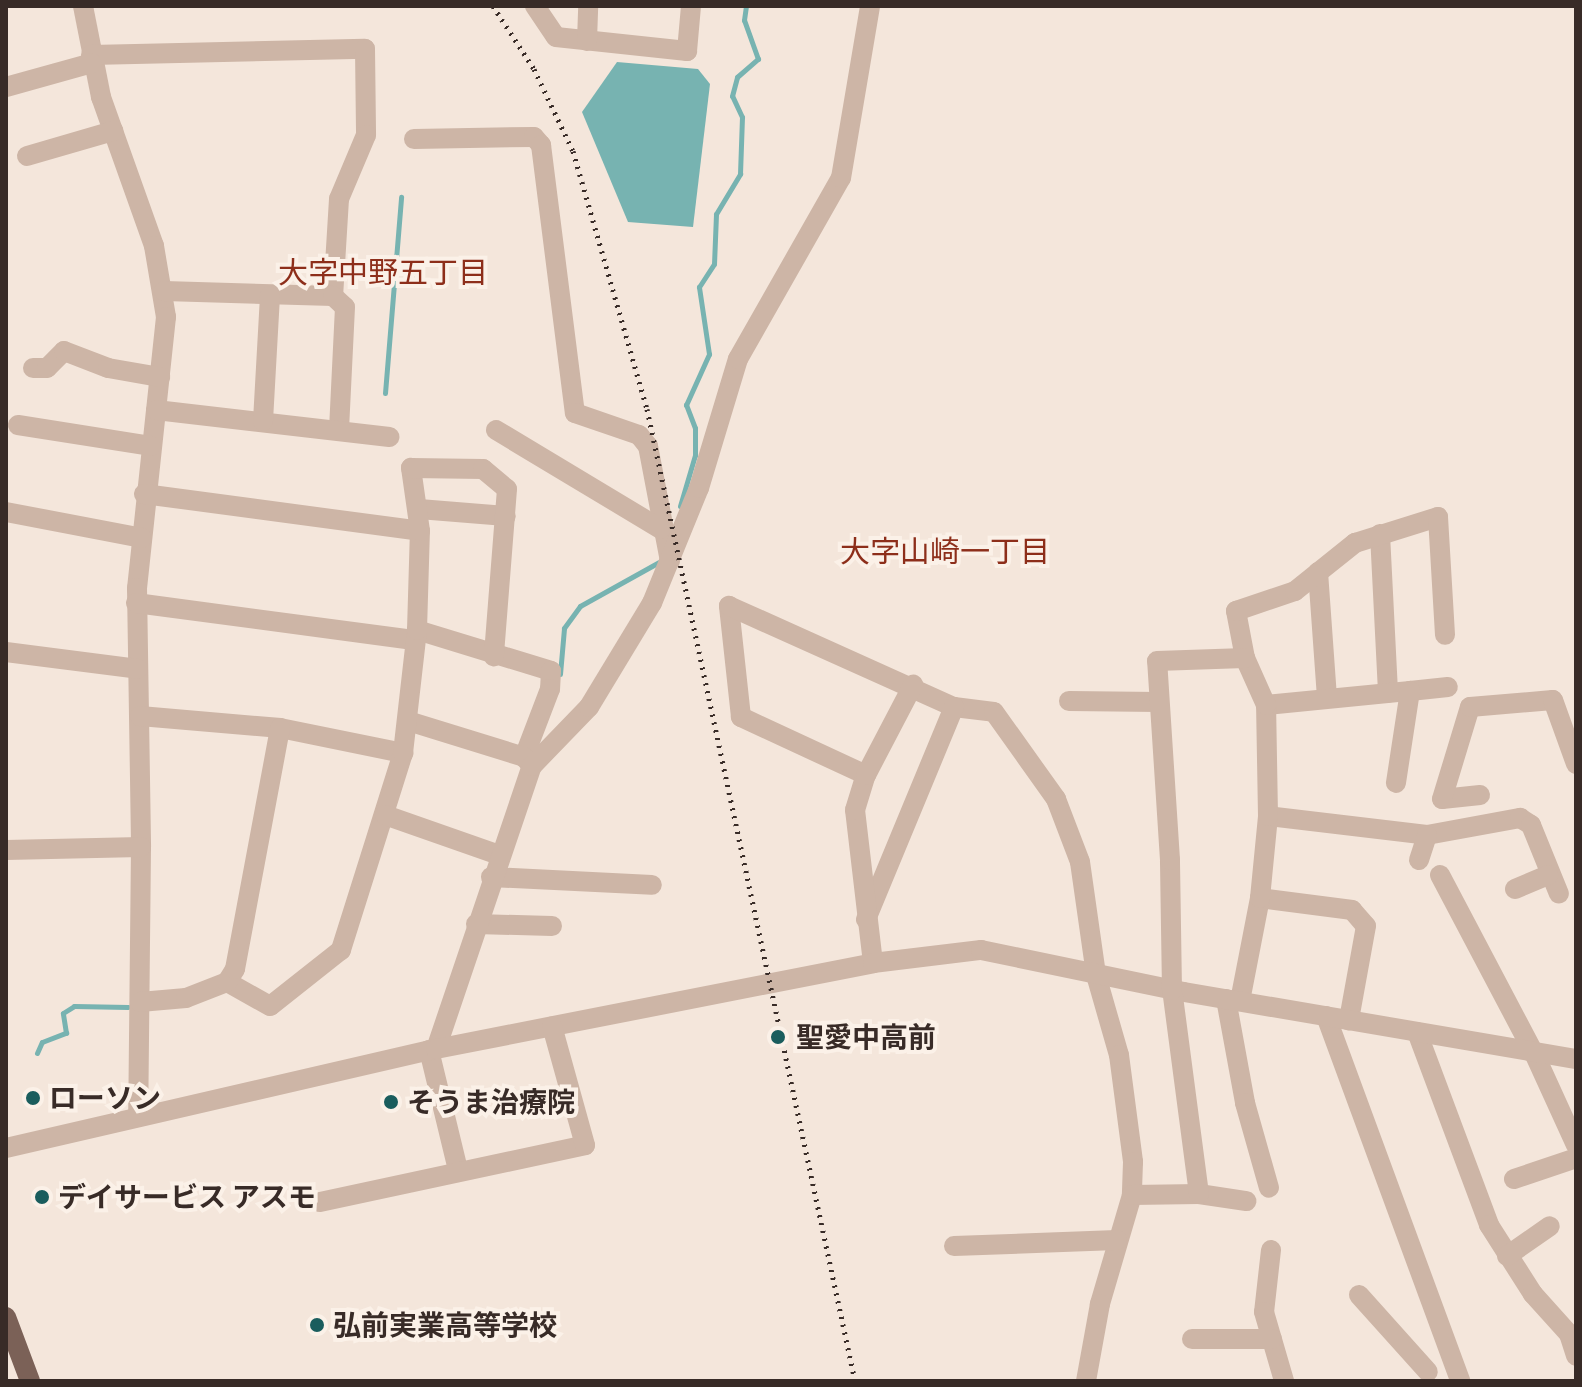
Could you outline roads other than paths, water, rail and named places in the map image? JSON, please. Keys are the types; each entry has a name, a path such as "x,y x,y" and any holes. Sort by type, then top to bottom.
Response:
{"main road":[{"path":"6,1317 30,1381"}],"street":[{"path":"83,6 92,59 113,131 132,176 164,291 160,377 144,494 136,603 141,847 138,1117"},
{"path":"535,6 556,37 687,51 691,6"},
{"path":"587,41 588,6"},
{"path":"528,761 589,707 614,671 670,561 699,488 738,359 841,178 870,6"},
{"path":"6,87 92,59 365,49 366,135 339,199 333,296"},
{"path":"27,156 113,131"},
{"path":"414,139 534,137 541,145 575,413 639,435 648,446 661,529 670,561"},
{"path":"164,291 333,296 345,307 339,430"},
{"path":"263,421 270,296"},
{"path":"33,368 47,368 64,351 108,368 160,377"},
{"path":"156,410 389,437"},
{"path":"18,425 150,446"},
{"path":"496,430 661,529"},
{"path":"227,982 270,1006 341,950 385,815 403,753 408,721 420,531 411,468 483,469 507,489 494,656"},
{"path":"144,494 420,531"},
{"path":"419,509 506,516"},
{"path":"6,512 142,538"},
{"path":"1269,1188 1245,1103 1233,1000 1260,898 1268,816 1266,705 1245,658 1236,611 1295,591 1355,543 1438,517 1445,635"},
{"path":"1380,534 1388,693"},
{"path":"1318,572 1327,698"},
{"path":"136,603 415,635 551,671 550,689 499,855 432,1049 458,1170"},
{"path":"866,775 741,717 729,606 913,685 954,707 994,712 1056,799 1080,862 1096,975 1119,1055 1133,1162 1132,1195 1117,1240 1086,1381"},
{"path":"6,652 138,669"},
{"path":"1199,1194 1172,990 1170,860 1157,661 1245,658"},
{"path":"873,963 855,810 866,775 913,685"},
{"path":"1266,705 1448,687"},
{"path":"1396,783 1410,691"},
{"path":"1480,795 1442,799 1470,707 1553,700 1576,764"},
{"path":"1069,701 1158,702"},
{"path":"866,919 954,707"},
{"path":"140,716 280,728 403,753"},
{"path":"408,721 528,761"},
{"path":"140,1002 186,998 227,982 235,969 280,728"},
{"path":"385,815 499,855"},
{"path":"1268,816 1427,835 1520,818 1531,825 1548,875 1559,894"},
{"path":"1419,860 1427,835"},
{"path":"6,850 141,847"},
{"path":"1440,875 1534,1053 1576,1145"},
{"path":"1515,889 1548,875"},
{"path":"491,877 652,885"},
{"path":"1260,898 1352,910 1366,926 1349,1020"},
{"path":"476,924 552,926"},
{"path":"6,1148 432,1049 873,963 981,950 1172,990 1576,1059"},
{"path":"1326,1016 1341,1070 1457,1372 1420,1376 1359,1295"},
{"path":"320,1202 585,1145 552,1026"},
{"path":"1417,1032 1489,1225 1507,1256 1572,1331 1576,1356"},
{"path":"1514,1179 1576,1158"},
{"path":"1132,1195 1199,1194 1246,1201"},
{"path":"1507,1256 1550,1226"},
{"path":"954,1246 1117,1240"},
{"path":"1271,1250 1264,1312 1284,1381"},
{"path":"1192,1339 1272,1339"}],"water":[{"path":"617,62 698,69 710,84 693,227 628,222 582,112"}],"waterway":[{"path":"680,506 695,455 695,428 686,405 709,354 699,287 714,264 716,214 740,174 742,117 732,96 737,77 758,59 744,20 746,6"},
{"path":"385,393 401,197"},
{"path":"560,674 564,628 580,606 659,562"},
{"path":"37,1053 42,1042 66,1033 63,1013 74,1006 128,1007"}],"railway":[{"path":"493,6 534,69 573,151 647,409 855,1381"}],"place":[{"name":"聖愛中高前","path":"778,1037"},
{"name":"ローソン","path":"33,1098"},
{"name":"そうま治療院","path":"391,1102"},
{"name":"デイサービス アスモ","path":"42,1197"},
{"name":"弘前実業高等学校","path":"317,1325"}],"district":[{"name":"大字中野五丁目","path":"383,272"},
{"name":"大字山崎一丁目","path":"945,551"}]}
